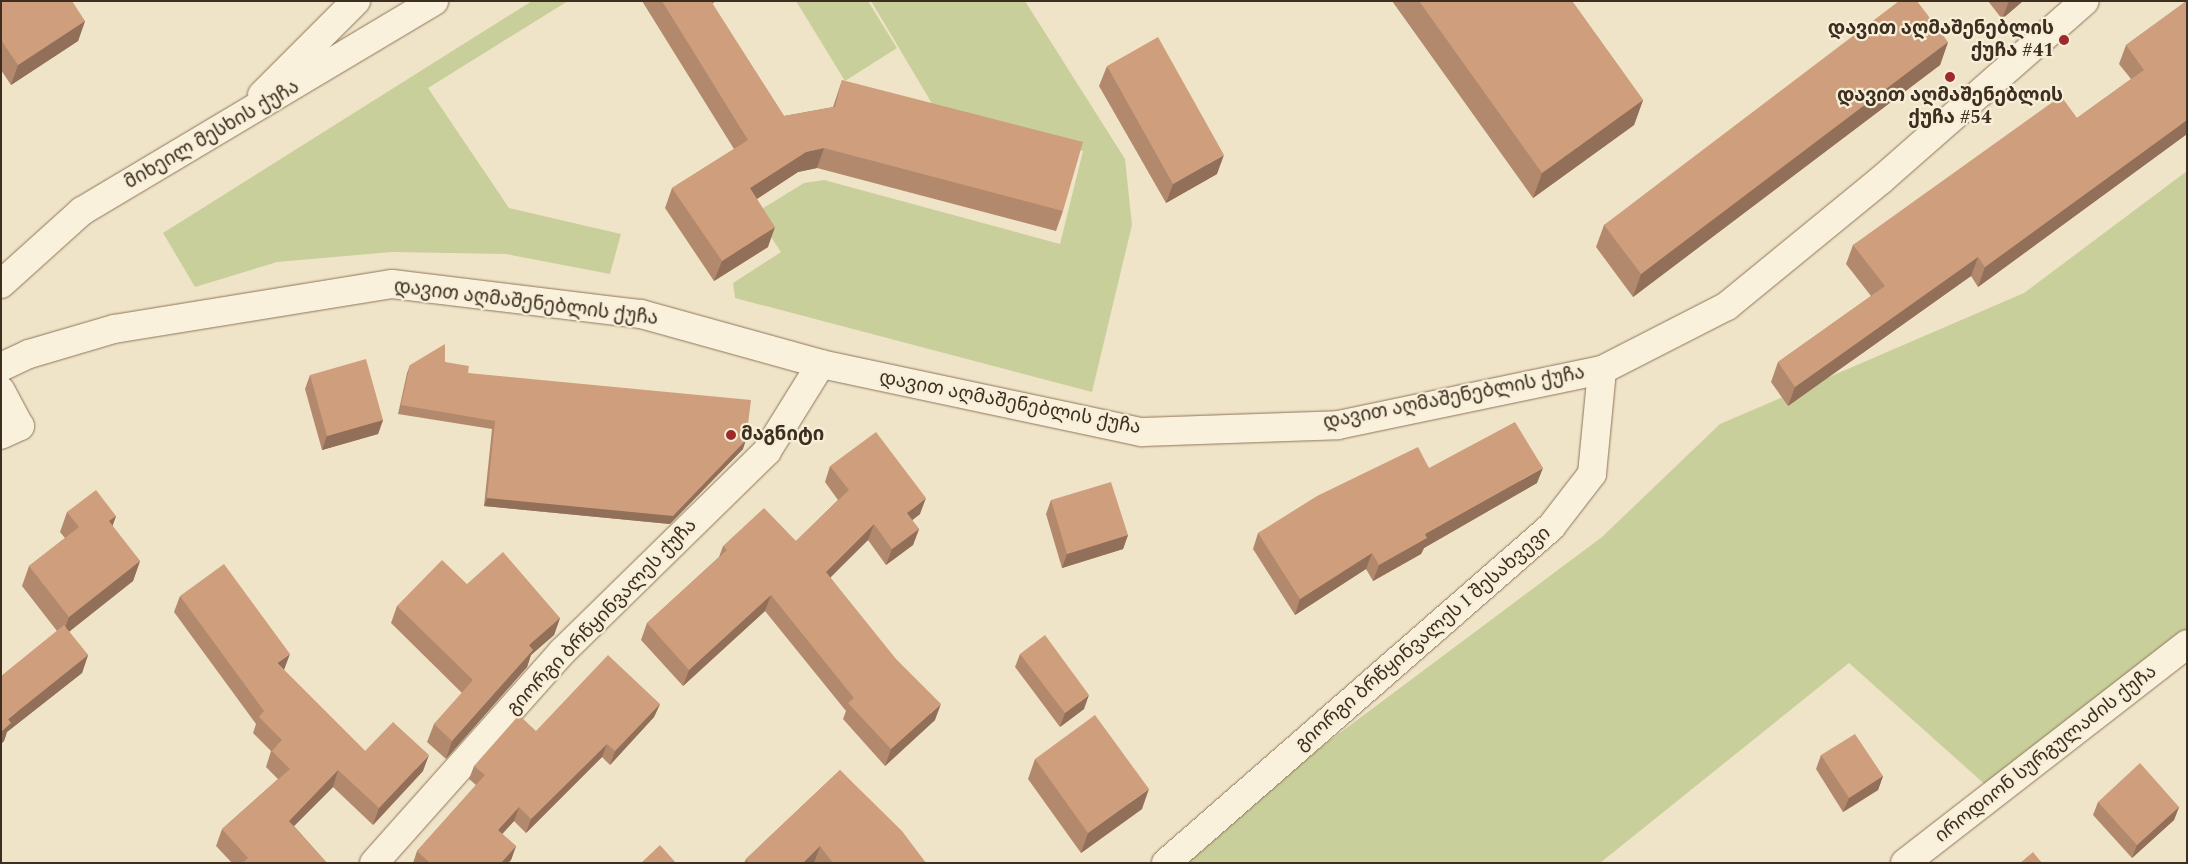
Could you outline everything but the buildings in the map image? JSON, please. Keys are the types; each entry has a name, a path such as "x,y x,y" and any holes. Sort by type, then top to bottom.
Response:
{"street":[{"name":"მიხეილ მესხის ქუჩა","path":"1,284 82,211 238,121 434,1"},
{"name":"დავით აღმაშენებლის ქუჩა","path":"1,367 29,354 114,329 392,284 641,314 822,364 1142,432 1338,425 1602,370 1727,306 1881,180 2084,1"},
{"path":"238,121 350,4"},
{"name":"გიორგი ბრწყინვალეს ქუჩა","path":"374,863 562,652 767,451 822,364"},
{"name":"გიორგი ბრწყინვალეს I შესახვევი","path":"1166,863 1552,527 1592,474 1602,370"},
{"path":"1,391 20,426 1,435"},
{"name":"იროდიონ სურგულაძის ქუჩა","path":"1905,863 2187,644"}],"green space":[{"path":"532,1 568,1 428,88 509,208 621,234 610,274 506,254 392,252 277,262 195,287 163,233"},
{"path":"796,1 868,1 897,48 845,81"},
{"path":"871,1 1025,1 1125,159 1132,225 1092,392 735,298 733,283 781,252 755,213 804,183 824,180 1060,244 1083,151 937,112"},
{"path":"2187,171 2187,644 1989,788 1849,663 1600,863 1166,863 1602,537 1720,424 2024,293"}],"place":[{"name":"დავით აღმაშენებლის ქუჩა #41","path":"2064,40"},
{"name":"დავით აღმაშენებლის ქუჩა #54","path":"1950,77"},
{"name":"მაგნიტი","path":"731,435"}]}
